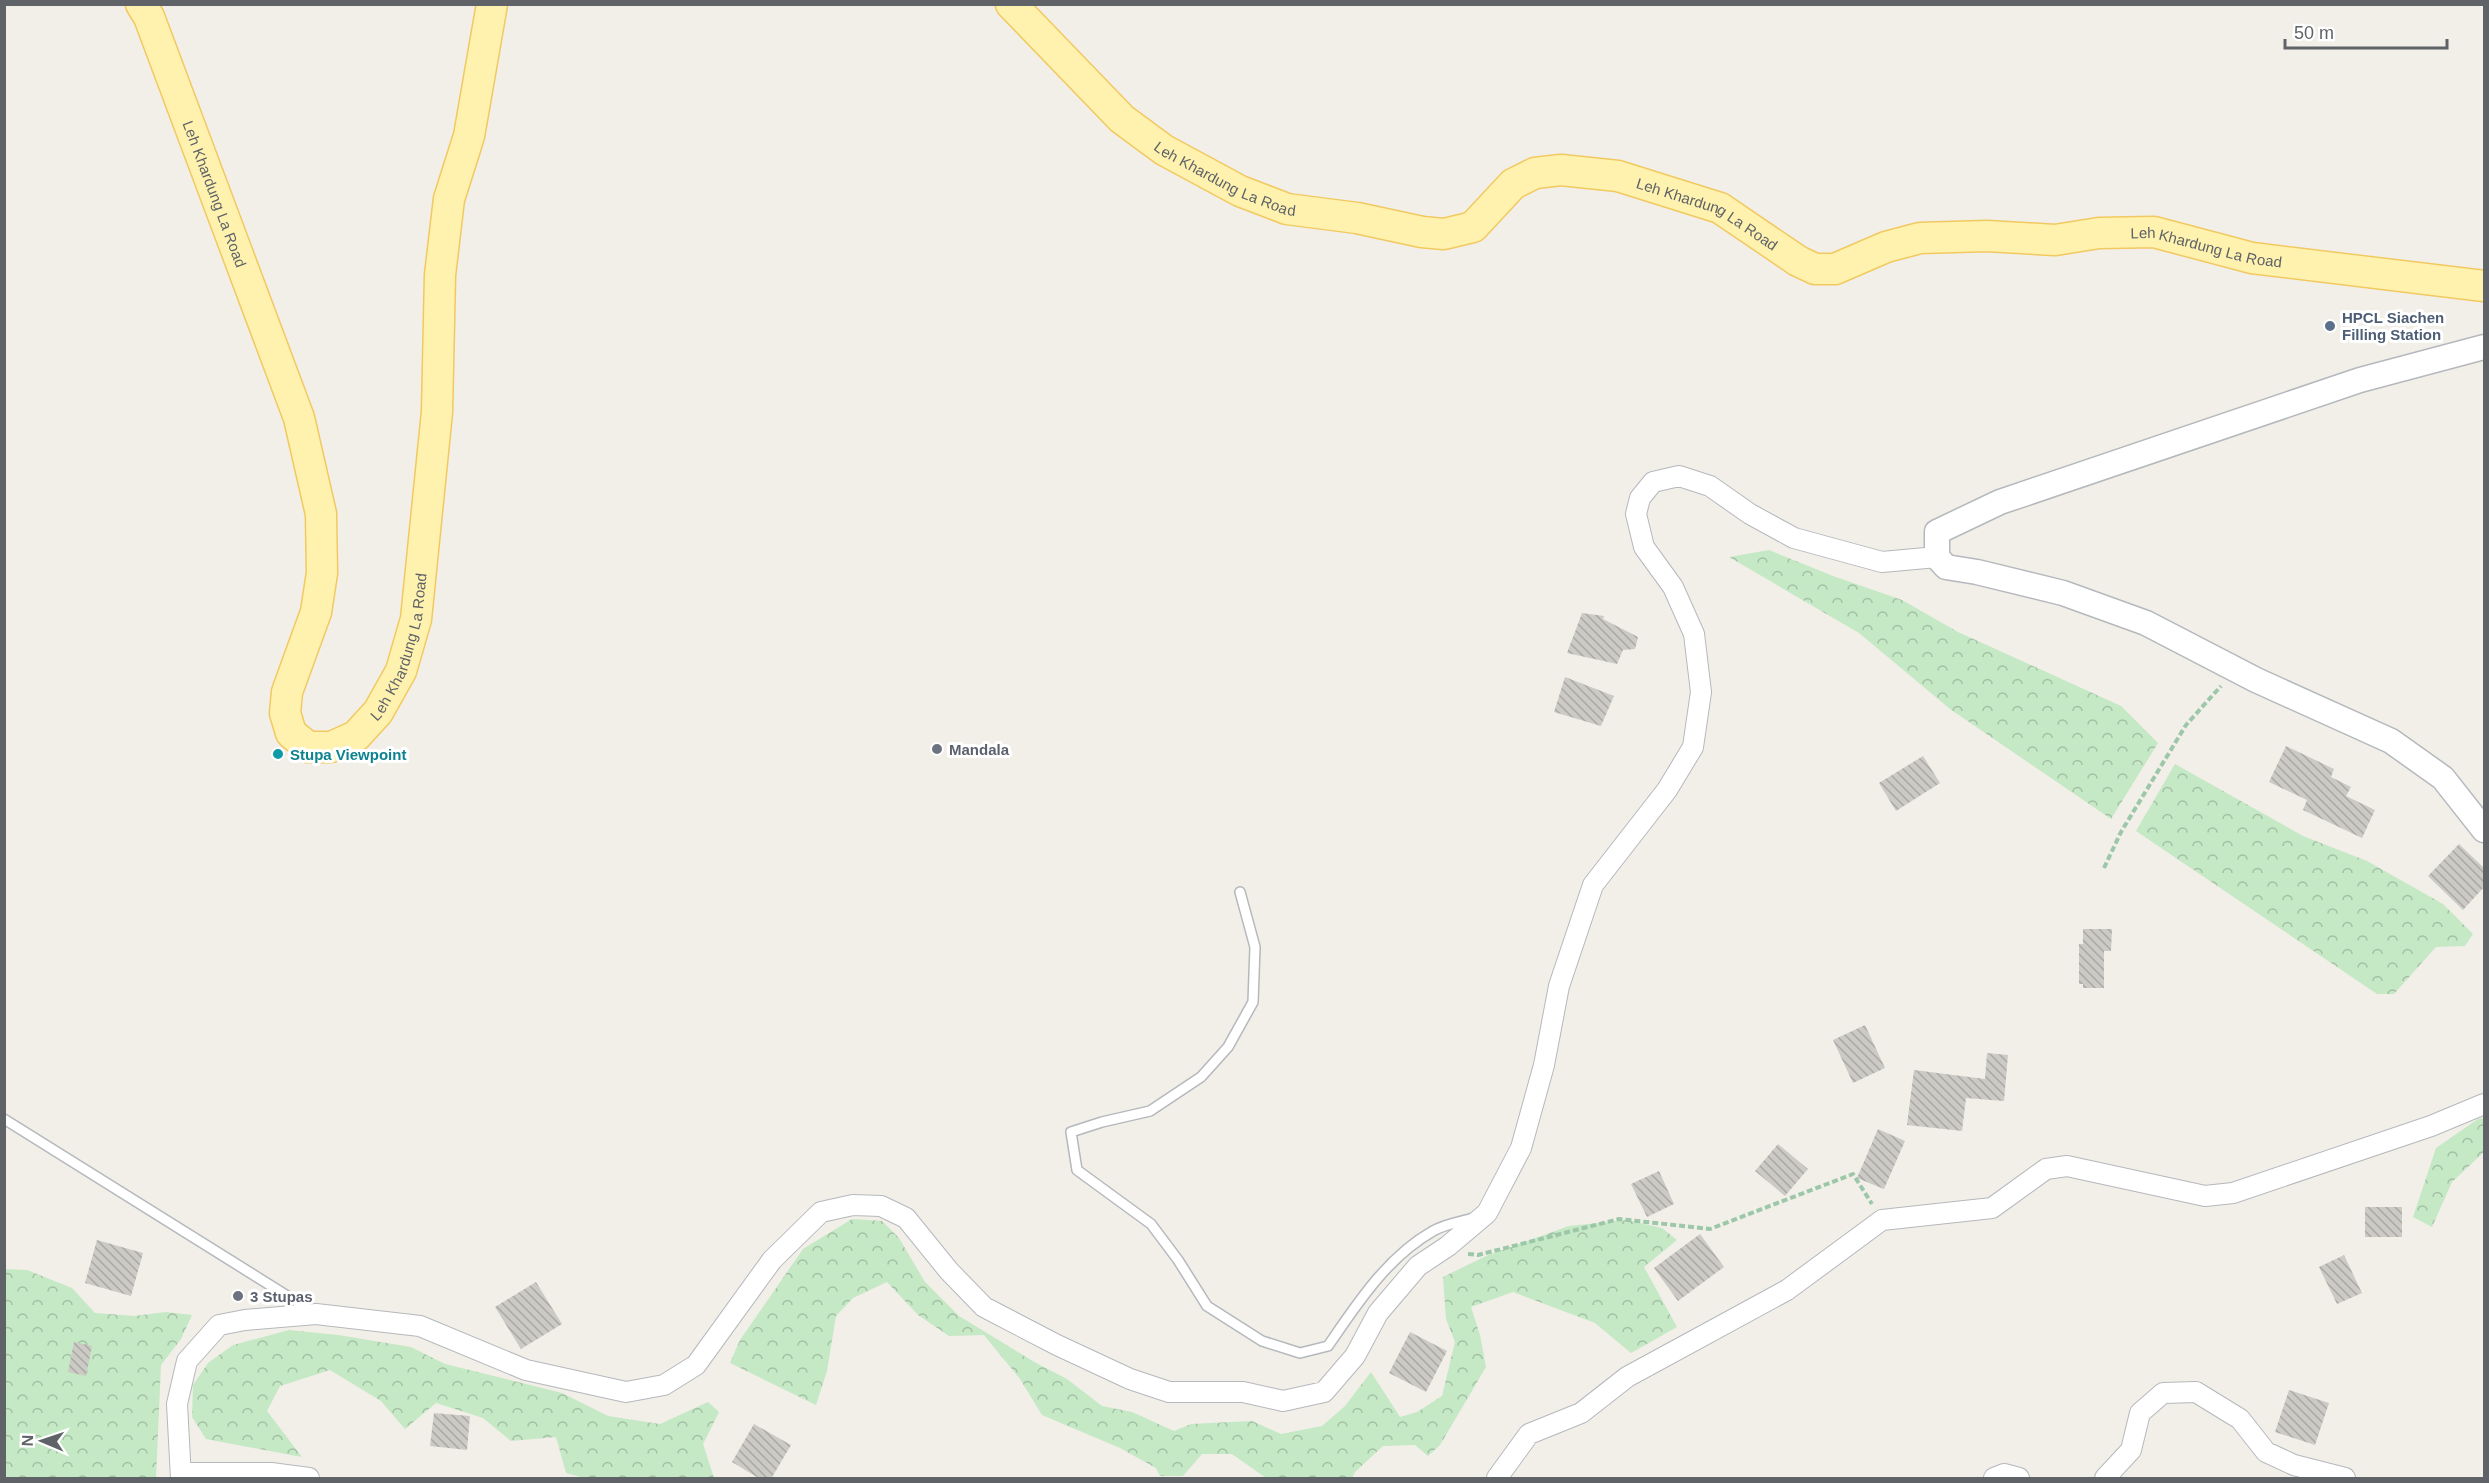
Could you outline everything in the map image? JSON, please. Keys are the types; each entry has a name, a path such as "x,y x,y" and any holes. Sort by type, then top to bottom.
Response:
{"main road":[{"name":"Leh Khardung La Road","path":"141,4 149,17 299,418 321,514 322,573 316,612 287,692 285,713 291,733 308,747 331,747 356,736 378,712 401,670 416,619 438,412 441,275 449,198 469,136 492,4"},
{"name":"Leh Khardung La Road","path":"1011,4 1122,119 1147,138 1164,150 1240,191 1287,209 1357,218 1422,232 1444,234 1473,227 1513,184 1535,173 1560,170 1618,176 1720,208 1798,261 1815,268 1835,269 1886,247 1920,238 1988,236 2055,240 2099,233 2154,232 2252,258 2484,286"}],"street":[{"path":"2484,347 2360,380 2000,502 1937,532 1936,557 1946,567 2064,593 2146,623 2235,669 2391,741 2443,778 2484,830"},
{"path":"309,1479 271,1473 181,1476 177,1404 187,1361 219,1325 245,1320 316,1314 420,1326 526,1370 626,1392 664,1385 696,1365 772,1260 821,1212 853,1205 881,1206 906,1218 948,1271 984,1307 1057,1345 1130,1378 1169,1392 1242,1392 1283,1401 1324,1392 1355,1356 1378,1312 1418,1266 1487,1213 1521,1148 1544,1065 1559,986 1593,885 1667,790 1693,747 1701,692 1694,634 1673,587 1644,547 1636,514 1640,498 1653,482 1679,476 1710,486 1750,514 1794,538 1882,562 1936,557"},
{"path":"1497,1479 1529,1434 1581,1413 1626,1377 1787,1290 1882,1220 1992,1208 2046,1169 2067,1166 2205,1196 2233,1193 2431,1126 2484,1104"},
{"path":"2105,1479 2131,1450 2140,1413 2163,1393 2196,1392 2240,1419 2266,1452 2294,1465 2345,1479"},
{"path":"1994,1479 2004,1474 2019,1479"}],"lane":[{"path":"1240,892 1255,947 1253,1002 1228,1047 1201,1077 1150,1111 1071,1132 1077,1170 1151,1224 1178,1260 1206,1306 1262,1341 1300,1353 1328,1346 1358,1301 1395,1260 1434,1230 1487,1213"},
{"path":"4,1119 316,1314"}],"path":[{"path":"2104,868 2121,832 2186,724 2235,669"},
{"path":"1439,1252 1478,1255 1619,1219 1710,1229 1853,1174 1882,1220"}],"green space":[{"path":"1769,550 1833,576 1902,600 1958,632 2121,706 2158,743 2111,819 1950,709 1859,633 1729,557"},
{"path":"2175,764 2303,836 2367,861 2443,904 2473,934 2465,946 2436,947 2394,994 2377,994 2136,831"},
{"path":"2484,1118 2484,1152 2452,1182 2432,1227 2413,1217 2436,1148 2478,1119"},
{"path":"852,1219 882,1221 899,1238 925,1282 959,1316 1067,1379 1102,1406 1132,1412 1174,1431 1191,1424 1252,1421 1281,1434 1322,1426 1345,1406 1371,1372 1400,1417 1417,1412 1442,1396 1455,1342 1446,1319 1443,1277 1486,1256 1569,1226 1627,1220 1662,1228 1677,1240 1644,1267 1677,1327 1631,1353 1595,1323 1513,1292 1471,1307 1480,1335 1486,1367 1440,1445 1428,1456 1415,1445 1383,1446 1355,1472 1352,1478 1266,1478 1232,1454 1202,1454 1183,1476 1160,1476 1156,1468 1120,1448 1042,1415 1020,1379 984,1335 949,1336 918,1315 887,1282 853,1298 836,1316 827,1371 816,1405 730,1363 740,1340 803,1249"},
{"path":"5,1269 27,1270 72,1288 95,1313 134,1316 166,1312 192,1315 181,1339 161,1365 156,1478 5,1478"},
{"path":"289,1330 338,1335 411,1347 445,1364 562,1393 608,1416 660,1424 708,1402 719,1412 703,1444 714,1478 584,1478 566,1473 556,1437 511,1441 483,1418 436,1403 405,1429 381,1401 330,1370 280,1386 267,1411 302,1457 206,1439 192,1417 193,1385 208,1363 233,1345"}],"building":[{"path":"1582,613 1604,616 1603,619 1638,637 1635,649 1623,650 1617,664 1567,653"},
{"path":"1565,677 1614,696 1601,726 1554,712"},
{"path":"2286,746 2334,769 2331,777 2351,787 2346,796 2375,810 2362,838 2303,810 2307,800 2269,782"},
{"path":"1923,756 1940,783 1896,811 1879,783"},
{"path":"2459,844 2484,868 2484,887 2463,910 2428,876"},
{"path":"2083,929 2112,929 2111,951 2104,951 2104,988 2083,988 2083,984 2079,984 2079,944 2083,944"},
{"path":"1865,1025 1885,1068 1853,1083 1833,1040"},
{"path":"1987,1053 2008,1055 2004,1101 1966,1098 1962,1131 1907,1125 1914,1070 1985,1079"},
{"path":"1878,1129 1905,1141 1884,1189 1857,1178"},
{"path":"1778,1144 1808,1169 1785,1196 1755,1171"},
{"path":"1659,1171 1674,1204 1647,1217 1631,1184"},
{"path":"2365,1207 2402,1207 2402,1237 2365,1237"},
{"path":"1700,1234 1724,1267 1678,1301 1654,1268"},
{"path":"97,1240 143,1253 131,1296 85,1283"},
{"path":"2344,1255 2362,1293 2337,1304 2319,1267"},
{"path":"536,1282 562,1324 521,1349 495,1307"},
{"path":"1410,1332 1447,1351 1426,1392 1389,1373"},
{"path":"74,1342 92,1346 86,1376 68,1372"},
{"path":"2289,1390 2329,1403 2315,1445 2275,1432"},
{"path":"434,1413 470,1416 467,1450 430,1446"},
{"path":"754,1424 791,1445 771,1479 760,1479 732,1462"}],"place":[{"name":"HPCL Siachen Filling Station","path":"2330,326"},
{"name":"Mandala","path":"937,749"},
{"name":"Stupa Viewpoint","path":"278,754"},
{"name":"3 Stupas","path":"238,1296"}]}
